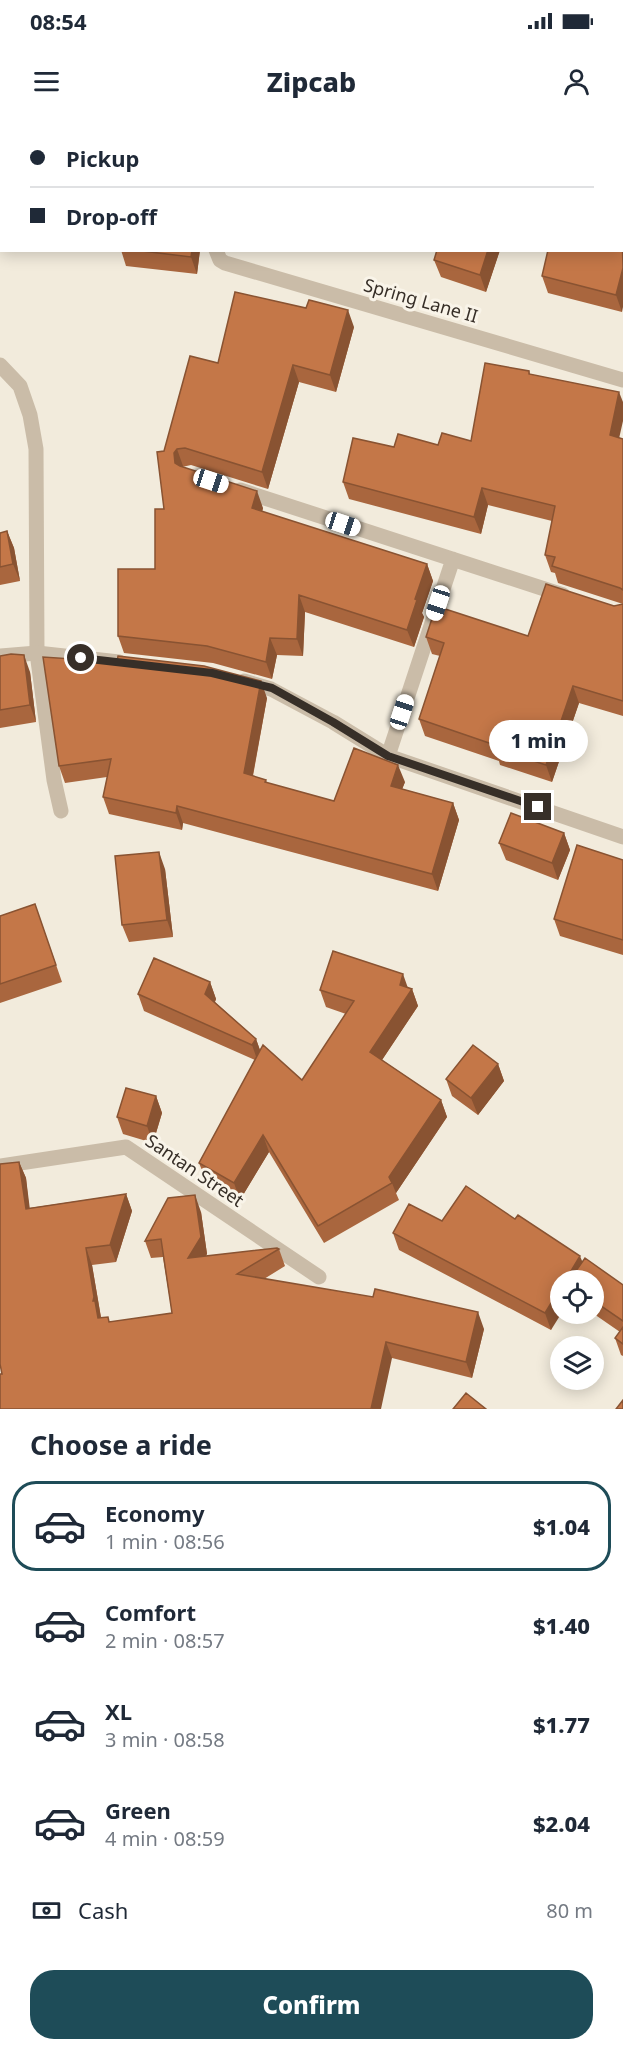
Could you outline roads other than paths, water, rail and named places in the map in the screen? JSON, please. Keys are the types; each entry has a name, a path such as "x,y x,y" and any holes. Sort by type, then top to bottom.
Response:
{"street":[{"name":"Spring Lane II","path":"217,252 220,260 225,263 623,380"},
{"path":"0,365 20,386 30,415 36,449 38,653 54,780 61,811"},
{"path":"222,484 578,600"},
{"path":"388,756 453,559"},
{"path":"0,656 38,653 130,664"},
{"path":"232,678 272,688 388,756 623,837"},
{"name":"Santan Street","path":"0,1166 126,1147 319,1277"}]}
